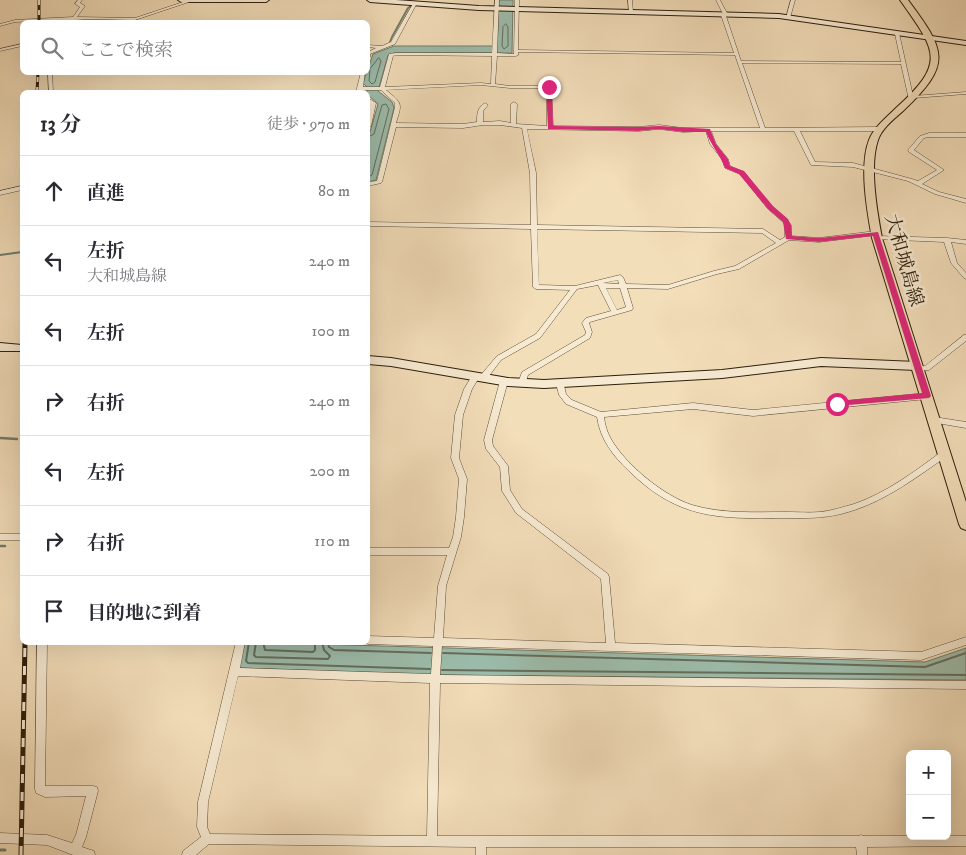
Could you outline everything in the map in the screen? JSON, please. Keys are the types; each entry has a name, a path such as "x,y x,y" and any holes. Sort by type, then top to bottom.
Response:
{"main road":[{"path":"181,0 266,0"},
{"path":"370,0 498,9 631,11 788,18 966,43"},
{"name":"大和城島線","path":"904,0 931,38 936,56 934,71 912,98 880,129 872,146 872,218 966,524"},
{"path":"0,347 20,348"},
{"path":"370,360 522,383 560,383 722,374 821,362 918,367"}],"street":[{"path":"73,20 83,6 78,4 80,0"},
{"path":"73,20 131,20 193,0"},
{"path":"493,84 497,0"},
{"path":"382,89 391,55 516,55 515,9 517,0"},
{"path":"630,0 631,11"},
{"path":"718,0 723,6 724,15 763,130"},
{"path":"788,18 791,14 790,9 793,0"},
{"path":"370,53 393,44 415,2"},
{"path":"0,25 20,21"},
{"path":"897,34 912,98 966,92"},
{"path":"0,50 20,45"},
{"path":"370,46 383,47"},
{"path":"516,51 737,54"},
{"path":"740,62 903,63"},
{"path":"50,75 51,90"},
{"path":"362,75 359,90 493,84 510,87 549,87 550,128"},
{"path":"370,184 379,182 394,125 397,102 382,89"},
{"path":"370,101 373,103 370,117"},
{"path":"513,125 512,112 514,104"},
{"path":"480,123 480,110 486,105"},
{"path":"394,125 463,126 480,123 500,123 524,127 550,128 638,129 659,127 683,130 880,129"},
{"path":"524,127 533,173 536,287 575,288 601,284 653,288 683,283 716,272 737,268 788,238 819,240 876,236 966,242"},
{"path":"796,129 813,164 818,166 853,166 872,170 966,201"},
{"path":"708,130 713,144 726,159 727,167 742,173 770,208 785,220 788,225 788,238"},
{"path":"919,184 941,170 912,152 911,150 922,137 929,135 966,135"},
{"path":"0,192 20,188"},
{"path":"370,224 764,231 780,243"},
{"path":"947,240 954,263 966,277"},
{"path":"601,284 615,312"},
{"path":"522,383 525,374 588,336 589,332 585,323 588,320 630,308 623,285"},
{"path":"432,840 436,641 442,586 457,537 463,479 455,458 459,415 468,389 499,358 538,336 575,288"},
{"path":"918,367 927,368 966,337"},
{"path":"504,381 488,440 489,447 504,466 506,491 519,511 605,577 611,647"},
{"path":"560,383 563,395 569,402 600,415 693,406 753,413 927,396"},
{"path":"600,415 602,430 606,438 624,461 646,481 673,500 691,508 713,513 832,514 872,502 897,488 944,454"},
{"path":"934,420 966,426"},
{"path":"0,537 20,537"},
{"path":"370,552 452,552"},
{"path":"370,640 921,656 966,641"},
{"path":"42,645 40,789 45,792 93,791 81,837 74,850"},
{"path":"200,855 204,841 202,827 203,802 240,645"},
{"path":"234,672 435,679 966,685"},
{"path":"0,838 47,840 90,855"},
{"path":"861,840 862,855"},
{"path":"187,855 204,841 966,840"},
{"path":"481,842 481,855"}],"water":[{"path":"499,0 513,0 512,53 394,53 388,55 378,91 392,102 394,108 376,180 370,182 370,132 378,104 370,97 370,90 367,90 363,83 366,75 370,75 370,63 373,54 394,46 497,46"},
{"path":"244,645 347,645 925,662 966,648 966,680 442,675 239,668"}],"waterway":[{"path":"392,45 390,42 392,37 408,8 414,4"},
{"path":"0,255 20,252"},
{"path":"0,438 17,439"},
{"path":"0,546 5,546"},
{"path":"0,850 5,850"}],"railway":[{"path":"39,0 39,20"},
{"path":"37,90 38,75"},
{"path":"21,855 25,645"}],"route":[{"path":"549,87 550,128 638,129 659,127 683,130 708,130 713,144 726,159 727,167 742,173 770,208 785,220 789,230 788,238 819,240 876,233 927,396 837,404"}]}
